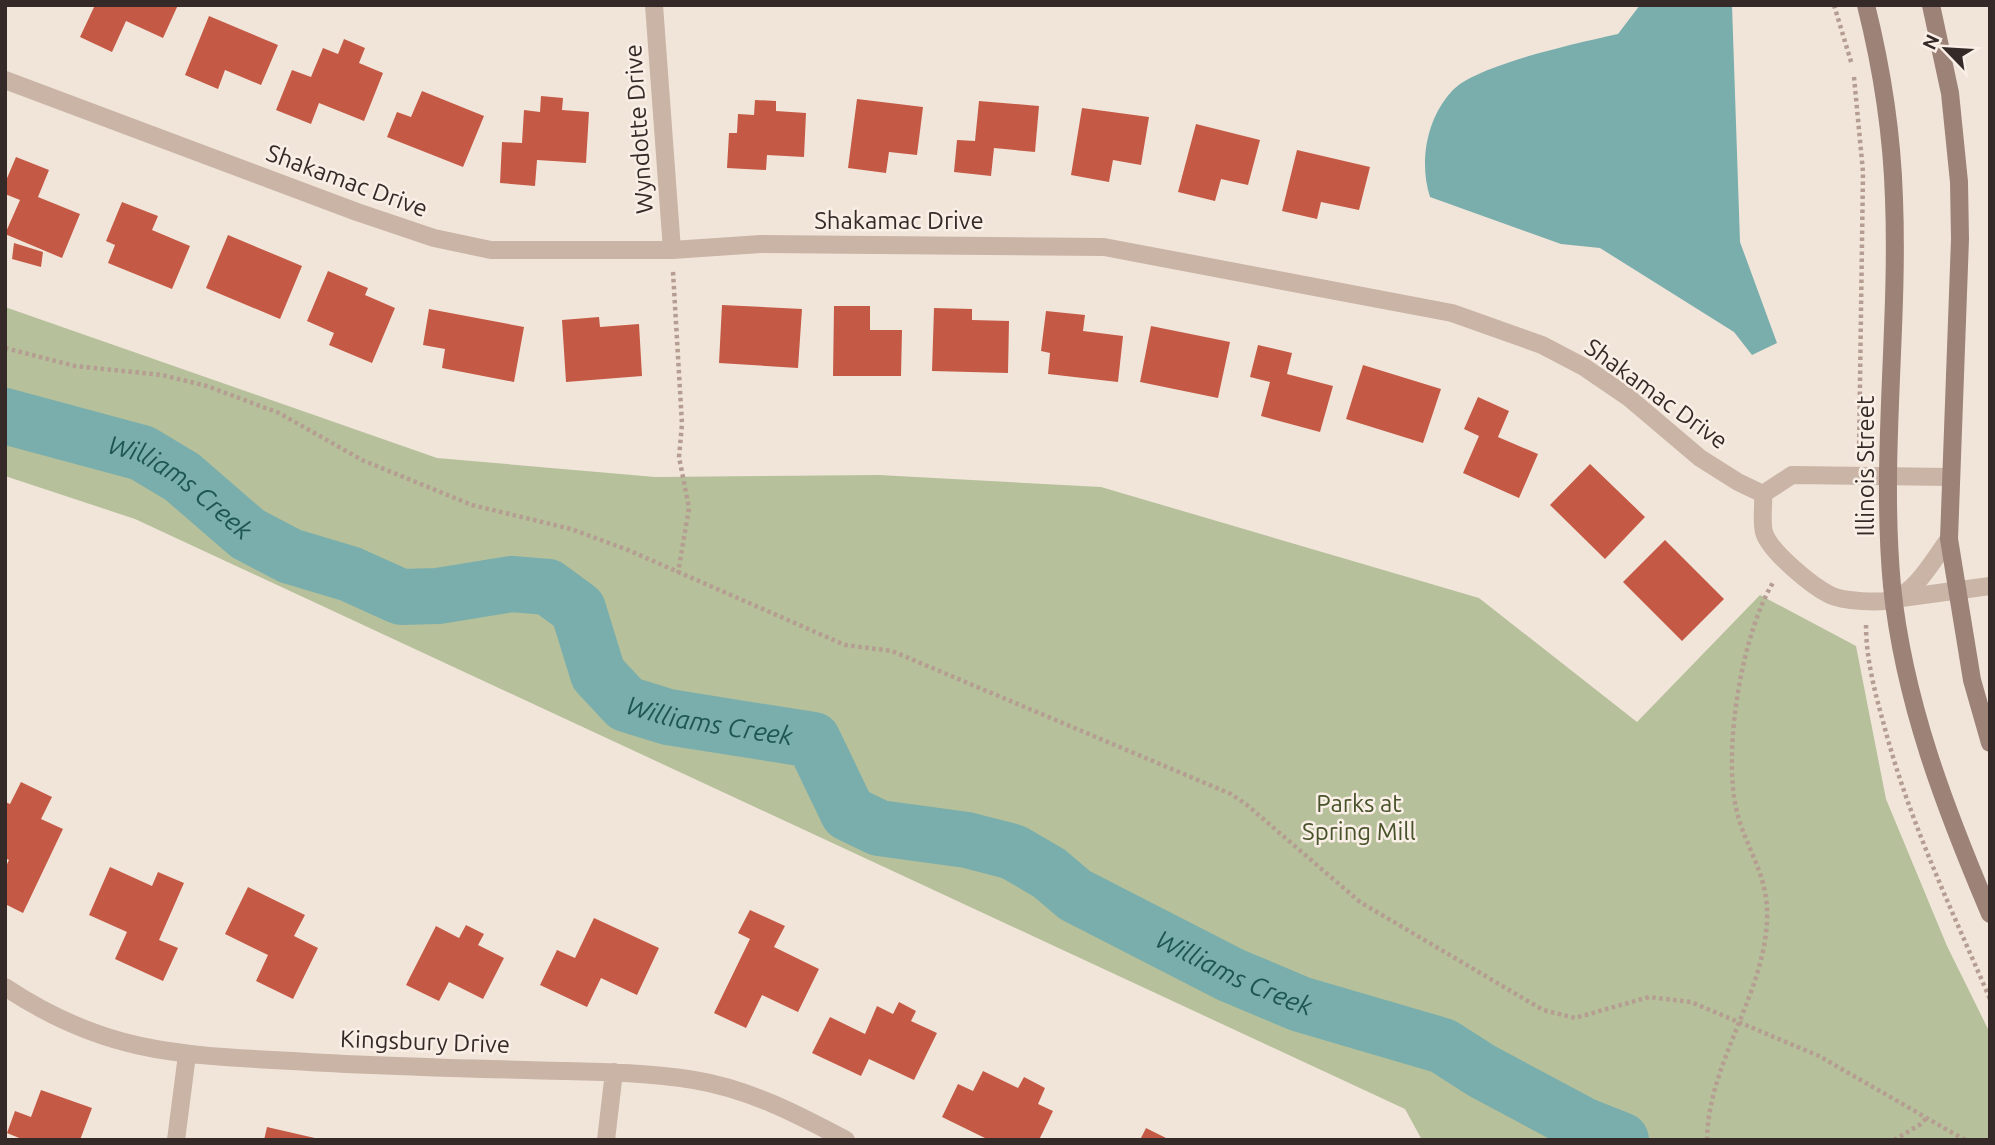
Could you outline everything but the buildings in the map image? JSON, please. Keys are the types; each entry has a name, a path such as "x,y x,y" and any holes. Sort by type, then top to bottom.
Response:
{"street":[{"name":"Wyndotte Drive","path":"654,5 671,250"},
{"name":"Illinois Street","path":"1866,5 1884,90 1894,200 1889,476 1894,599 1914,709 1927,757 1990,914"},
{"path":"1931,5 1950,93 1959,182 1960,239 1949,539 1955,592 1972,680 1990,743"},
{"name":"Shakamac Drive","path":"5,80 434,238 504,251 671,250 761,244 1104,247 1452,313 1521,336 1584,367 1628,397 1700,458 1763,494"},
{"path":"1951,477 1792,475 1763,494 1764,532 1773,548 1829,595 1851,601 1894,599 1990,586"},
{"path":"1894,599 1912,585 1949,539"},
{"name":"Kingsbury Drive","path":"5,987 64,1022 146,1049 187,1055 380,1066 614,1073 694,1080 764,1099 846,1140"},
{"path":"176,1140 187,1055"},
{"path":"606,1140 614,1073"}],"path":[{"path":"671,250 682,424 679,457 688,508 678,573"},
{"path":"5,348 75,366 162,375 207,386 279,413 362,460 472,505 571,529 845,645 892,651 991,690 1231,794 1360,902 1543,1010 1575,1018 1634,1000 1662,996 1691,1002 1819,1056 1965,1140"},
{"path":"1707,1140 1717,1088 1741,1021 1766,933 1767,908 1758,861 1736,806 1736,708 1746,654 1756,622 1769,588 1787,561"},
{"path":"1894,1140 1921,1124 1927,1117"}],"green space":[{"name":"Parks at Spring Mill","path":"5,307 437,458 655,477 879,475 1101,487 1479,598 1637,722 1760,595 1856,646 1886,799 1947,946 1990,1033 1990,1140 1422,1140 1405,1109 135,519 5,476"}],"water":[{"path":"1640,5 1732,5 1740,242 1777,343 1752,355 1734,332 1600,248 1561,244 1430,197 1425,170 1427,142 1436,115 1452,91 1464,81 1505,64 1618,34"}],"waterway":[{"name":"Williams Creek","path":"5,416 142,453 182,477 248,534 290,556 350,574 401,597 438,596 512,584 548,587 578,609 598,674 626,704 668,717 813,740 848,813 879,828 967,840 1013,852 1049,873 1075,895 1231,975 1300,1004 1443,1046 1482,1071 1583,1125 1621,1140"}]}
